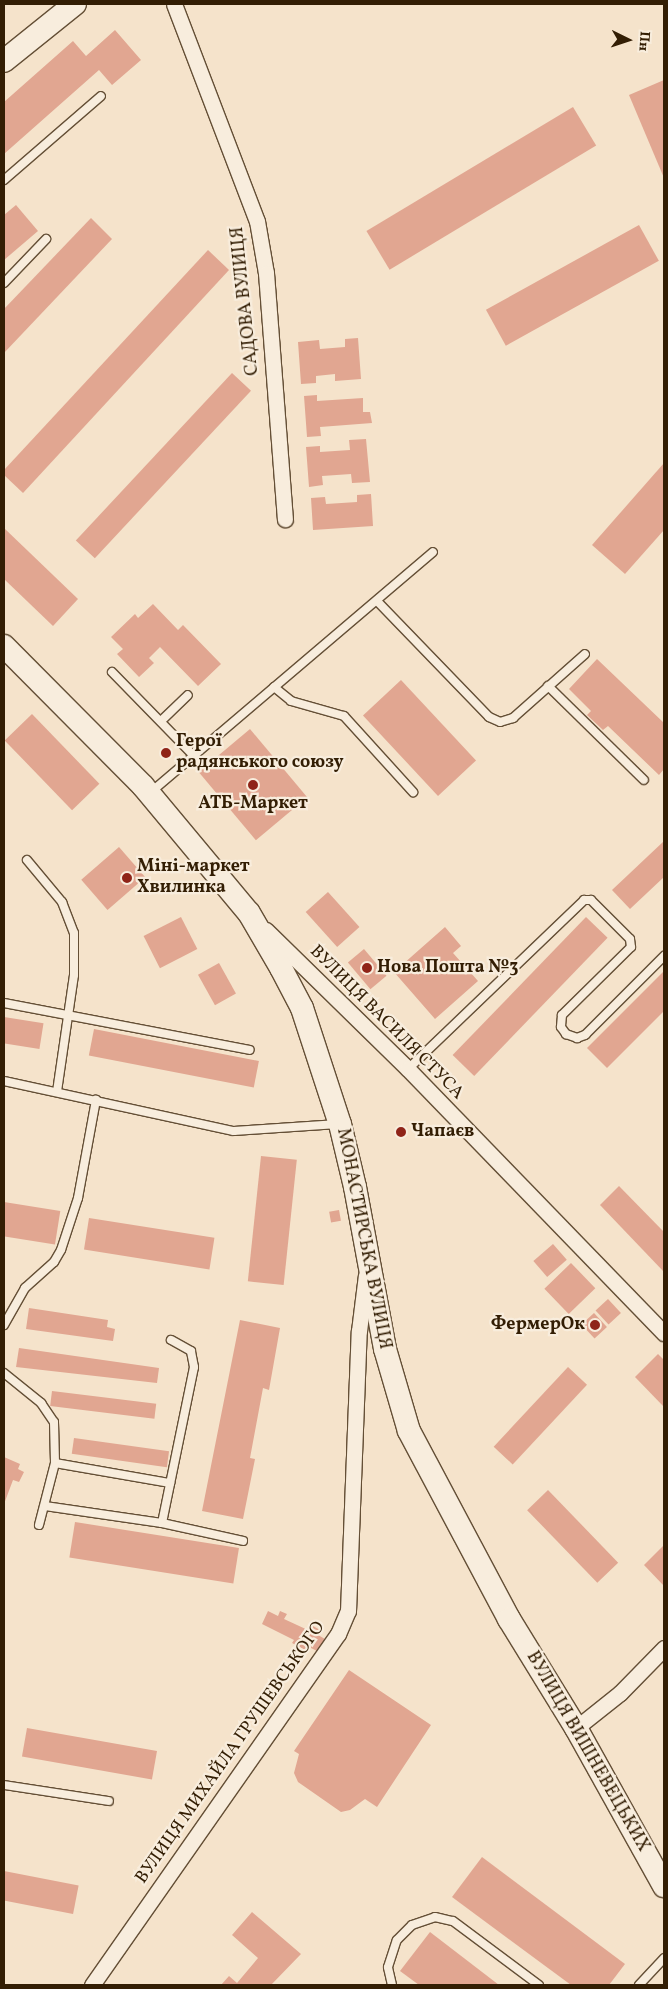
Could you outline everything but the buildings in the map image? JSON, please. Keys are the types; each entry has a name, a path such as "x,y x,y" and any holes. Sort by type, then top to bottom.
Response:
{"main road":[{"path":"4,61 75,4"},
{"name":"МОНАСТИРСЬКА ВУЛИЦЯ","path":"4,646 150,793 249,913 302,1008 340,1124 369,1255 384,1349 409,1431 509,1619"},
{"name":"ВУЛИЦЯ ВИШНЕВЕЦЬКИХ","path":"509,1619 576,1728 664,1886"}],"street":[{"name":"САДОВА ВУЛИЦЯ","path":"174,4 258,221 266,273 285,519"},
{"name":"ВУЛИЦЯ ВАСИЛЯ СТУСА","path":"249,913 408,1069 664,1333"},
{"name":"ВУЛИЦЯ МИХАЙЛА ГРУШЕВСЬКОГО","path":"92,1985 338,1634 348,1611 359,1331 369,1255"},
{"path":"576,1728 620,1693 664,1648"}],"lane":[{"path":"4,180 101,96"},
{"path":"4,283 46,239"},
{"path":"150,793 433,552"},
{"path":"377,601 494,721 500,722 513,718 585,654"},
{"path":"112,672 193,755"},
{"path":"274,686 292,701 344,716 413,792"},
{"path":"548,686 644,780"},
{"path":"161,721 188,695"},
{"path":"27,860 62,902 74,933 75,968 56,1092"},
{"path":"408,1069 584,900 592,900 630,939 631,947 562,1015 561,1028 566,1034 577,1038 585,1035 664,956"},
{"path":"4,1003 250,1050"},
{"path":"4,1081 242,1131 340,1124"},
{"path":"4,1325 25,1288 54,1262 62,1250 78,1198 96,1100"},
{"path":"162,1523 194,1367 191,1351 171,1340"},
{"path":"4,1373 50,1413 57,1435 56,1463 39,1525"},
{"path":"56,1463 170,1483"},
{"path":"45,1506 162,1523 243,1541"},
{"path":"4,1785 109,1801"},
{"path":"392,1985 388,1967 397,1940 412,1925 435,1916 453,1921 539,1985"},
{"path":"639,1985 664,1958"}],"place":[{"name":"Герої радянського союзу","path":"166,753"},
{"name":"АТБ-Маркет","path":"253,785"},
{"name":"Міні-маркет Хвилинка","path":"127,878"},
{"name":"Нова Пошта №3","path":"367,968"},
{"name":"Чапаєв","path":"401,1132"},
{"name":"ФермерОк","path":"595,1325"}]}
